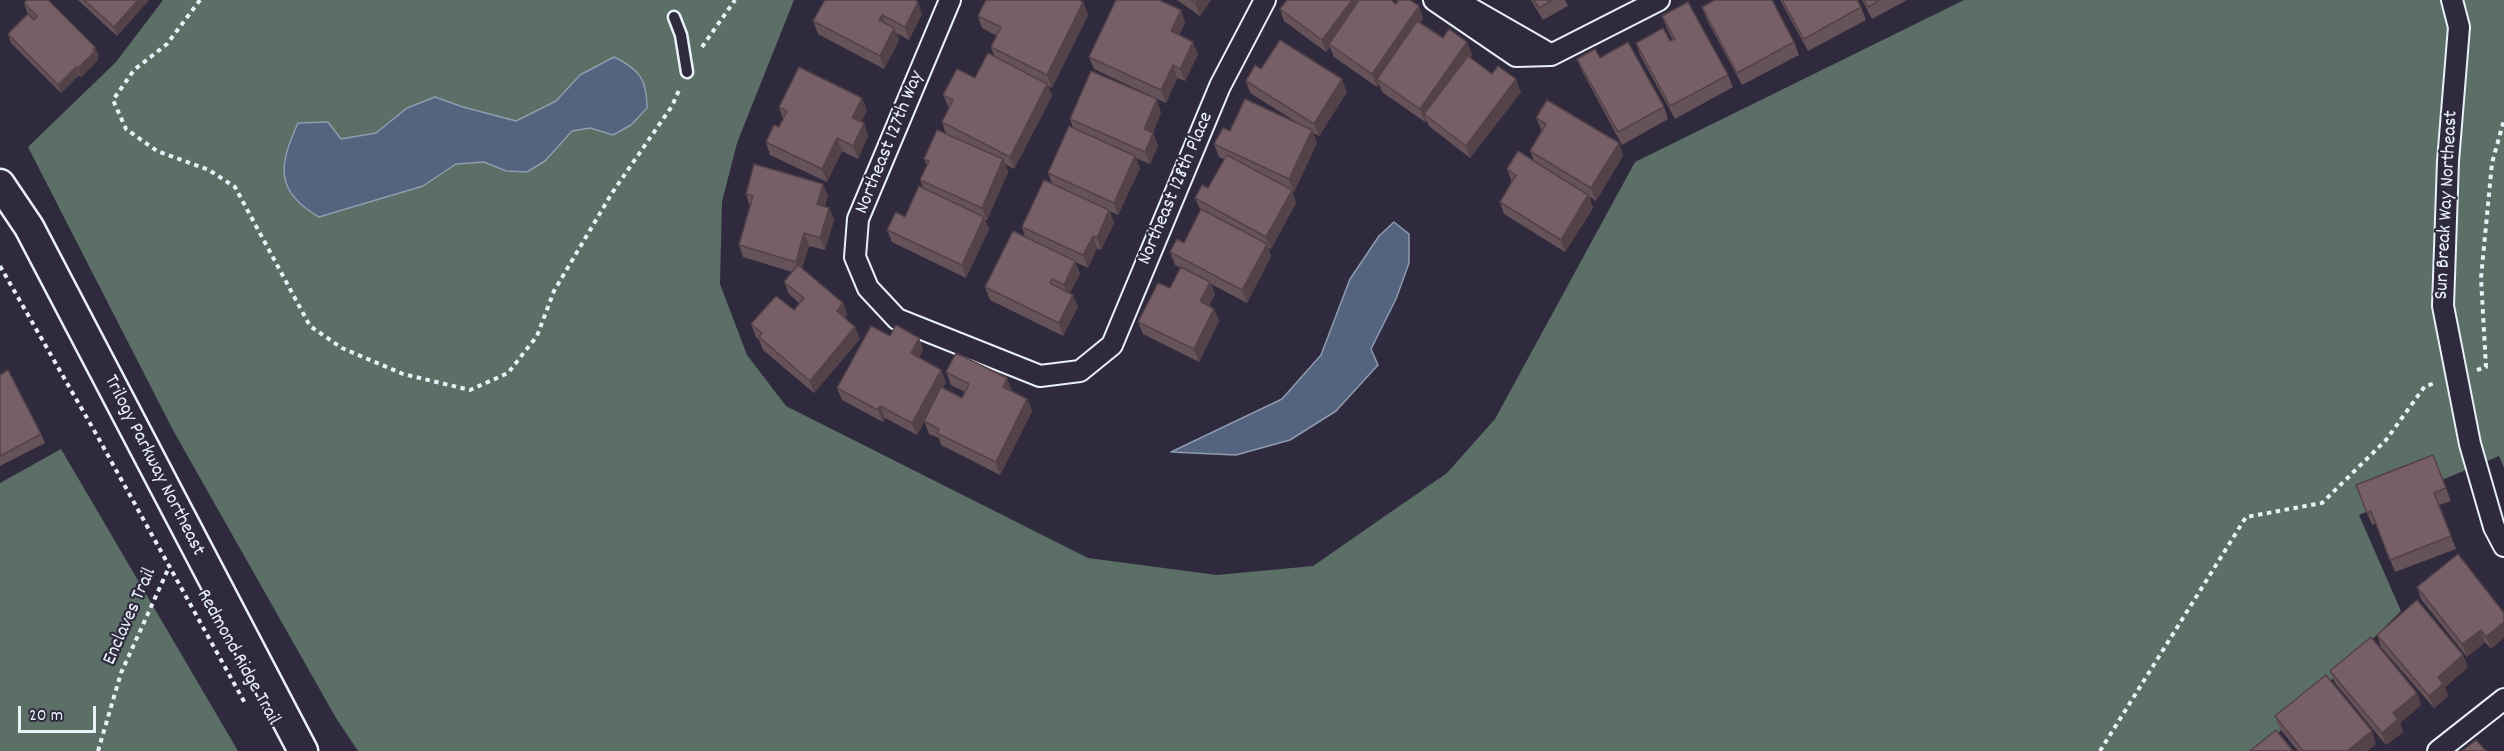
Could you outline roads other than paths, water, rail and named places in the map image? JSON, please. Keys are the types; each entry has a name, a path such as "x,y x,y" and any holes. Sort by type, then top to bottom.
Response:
{"street":[{"name":"Northeast 127th Way","path":"950,0 858,219 855,257 868,288 897,319 1040,376 1080,370"},
{"name":"Northeast 128th Place","path":"1080,370 1112,345 1220,86 1265,0"},
{"path":"1434,0 1516,56 1551,55 1659,0"},
{"path":"1456,0 1551,55"},
{"name":"Sun Break Way Northeast","path":"2452,0 2459,27 2448,160 2443,306 2470,444 2494,527 2504,546"},
{"name":"Trilogy Parkway Northeast","path":"0,184 28,227 186,532 303,751"},
{"path":"2438,751 2504,699"}],"lane":[{"path":"674,17 681,35 687,72"}],"water":[{"path":"614,57 630,66 640,76 647,98 647,108 631,125 613,135 590,128 572,131 545,161 527,172 506,171 484,162 456,164 423,186 319,217 304,207 288,187 284,176 284,164 298,123 328,122 341,139 376,133 407,108 435,97 516,121 556,101 580,75"},
{"path":"1394,222 1409,234 1409,263 1396,299 1371,349 1378,365 1336,411 1290,440 1236,455 1171,452 1282,399 1321,355 1350,279 1379,236"}]}
